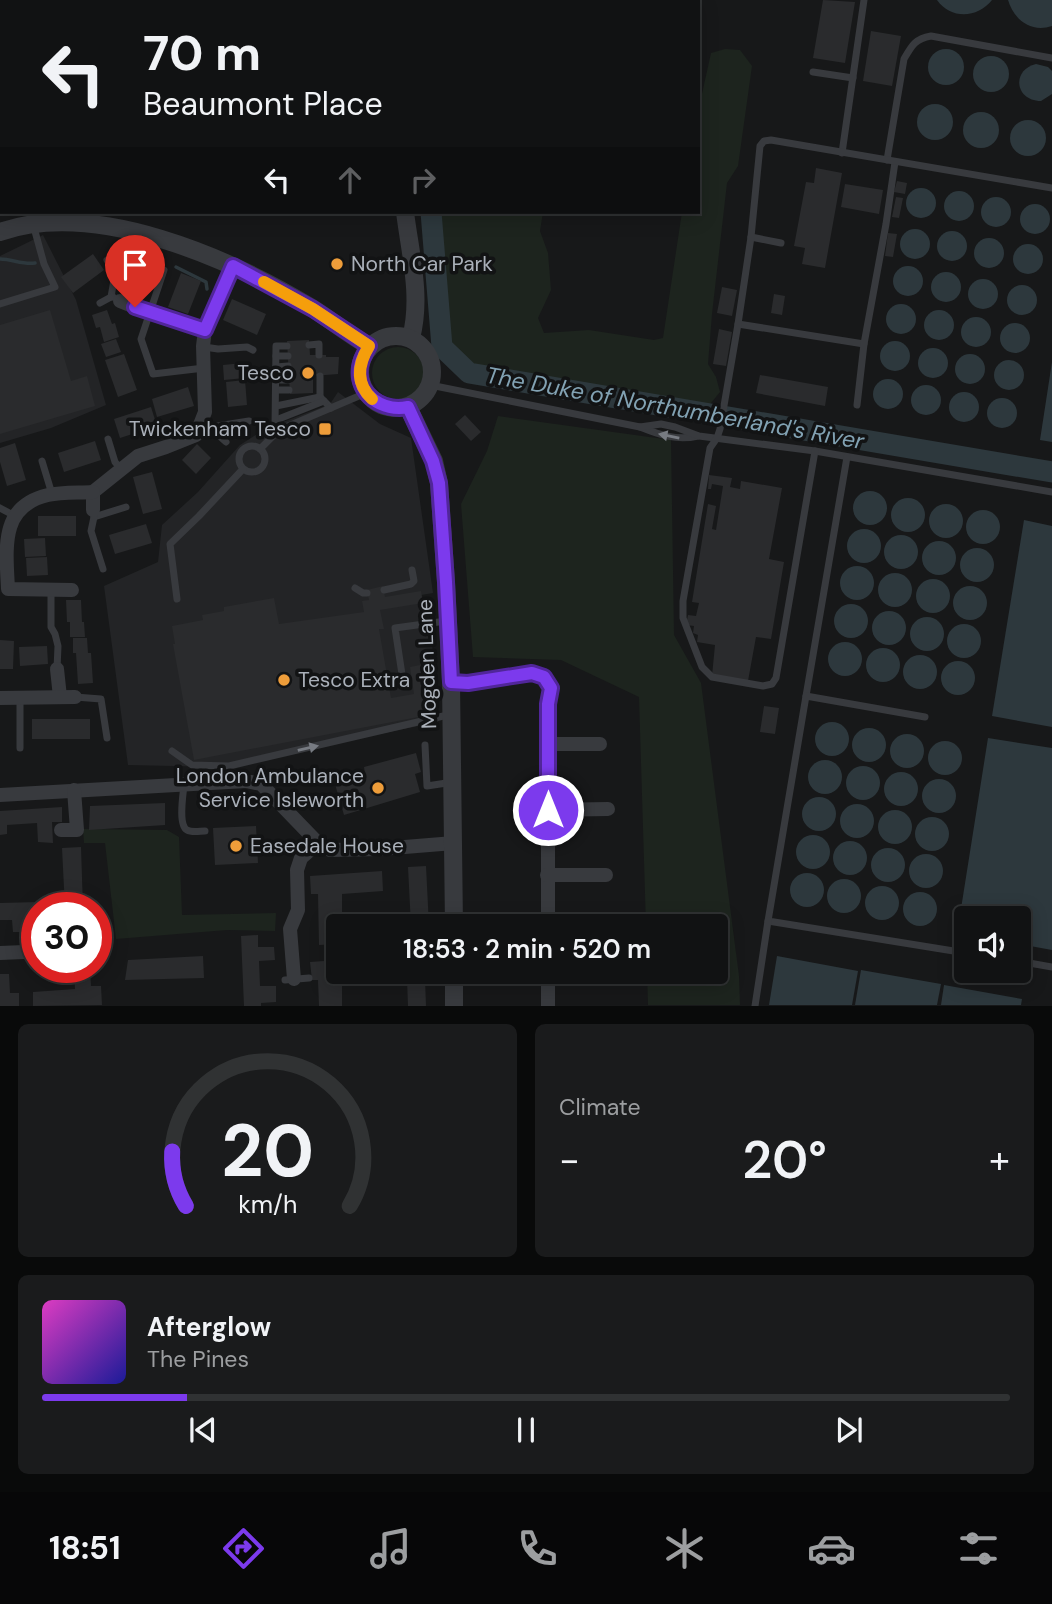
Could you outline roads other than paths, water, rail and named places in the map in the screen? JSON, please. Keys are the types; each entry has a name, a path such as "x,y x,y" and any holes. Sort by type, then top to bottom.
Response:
{"street":[{"path":"404,214 416,297 416,316 411,338"},
{"path":"0,232 33,223 81,217 178,244 233,266 313,309 369,346"},
{"path":"72,590 4,595 8,527 6,512 52,494 93,492 138,456 196,435 206,424 203,346 205,330 233,266"},
{"path":"116,299 205,330"},
{"path":"389,335 411,338 420,344 431,361 432,372 430,385 418,401 408,407 384,407 366,393 359,369 369,346 389,335"},
{"name":"Mogden Lane","path":"408,407 433,461 439,483 451,682 454,914"},
{"path":"93,492 94,513"},
{"path":"57,668 60,696"},
{"path":"451,682 468,683 532,673 544,677 551,688 547,744 548,914"},
{"path":"0,698 75,697"},
{"path":"547,744 600,744"},
{"path":"0,794 246,781 261,784 318,842 330,850 454,843"},
{"path":"61,830 77,830 74,790"},
{"path":"548,810 608,809"},
{"path":"289,979 290,929 298,910 297,870 301,858 318,842"},
{"path":"547,875 606,875"},
{"path":"0,953 21,952"},
{"path":"454,984 454,1006"},
{"path":"548,984 548,1006"}],"lane":[{"path":"842,153 864,0"},
{"path":"857,405 864,344 886,224 904,59 911,46 919,38 931,36 1052,58"},
{"path":"813,72 853,78"},
{"path":"814,451 776,678 772,684 763,686 712,677 702,667 683,618 683,601 710,448 720,429 738,324 751,237 760,146 764,141 1052,188"},
{"path":"0,304 55,287 44,264 33,223"},
{"path":"751,237 781,243"},
{"path":"100,303 116,299 115,274 107,260"},
{"path":"164,270 141,339 153,374 204,368"},
{"path":"738,324 864,344"},
{"path":"309,349 318,344 319,354"},
{"path":"203,346 218,349 247,347 253,350"},
{"path":"278,432 275,426 276,346 287,346"},
{"path":"276,356 288,355"},
{"path":"276,367 288,366"},
{"path":"318,378 319,394 331,408"},
{"path":"276,380 289,380"},
{"path":"430,385 640,427 665,437 685,439 699,436 814,451 1052,492"},
{"path":"276,390 289,390"},
{"path":"260,449 286,427 366,393"},
{"path":"276,406 319,394"},
{"path":"276,420 319,394"},
{"path":"206,424 250,421"},
{"path":"206,424 226,442"},
{"path":"108,439 121,469"},
{"path":"247,447 260,449 265,454 263,467 250,473 243,469 239,458 242,452 247,447"},
{"path":"755,1006 847,457"},
{"path":"42,461 52,494"},
{"path":"177,599 170,544 243,469"},
{"path":"103,569 91,531 94,513 126,507"},
{"path":"384,590 411,584 414,581 412,570"},
{"path":"355,588 368,593"},
{"path":"51,590 51,627 58,646 57,668"},
{"path":"403,681 395,628 448,621"},
{"path":"806,696 925,717"},
{"path":"75,697 101,699 107,738"},
{"path":"20,698 20,748"},
{"path":"172,751 192,765 229,766 452,714"},
{"path":"425,745 427,786 453,782"},
{"path":"184,784 183,824 186,830 205,831"},
{"path":"768,921 954,951"},
{"path":"1031,963 1052,967"},
{"path":"289,979 309,978"}],"waterway":[{"name":"The Duke of Northumberland's River","path":"431,214 442,347 469,373 1052,472"},
{"path":"0,259 35,263"},
{"path":"176,267 206,282 207,289"}],"place":[{"name":"North Car Park","path":"337,264"},
{"name":"Tesco","path":"308,373"},
{"name":"Twickenham Tesco","path":"325,429"},
{"name":"Tesco Extra","path":"284,680"},
{"name":"London Ambulance Service Isleworth","path":"378,788"},
{"name":"Easedale House","path":"236,846"}]}
